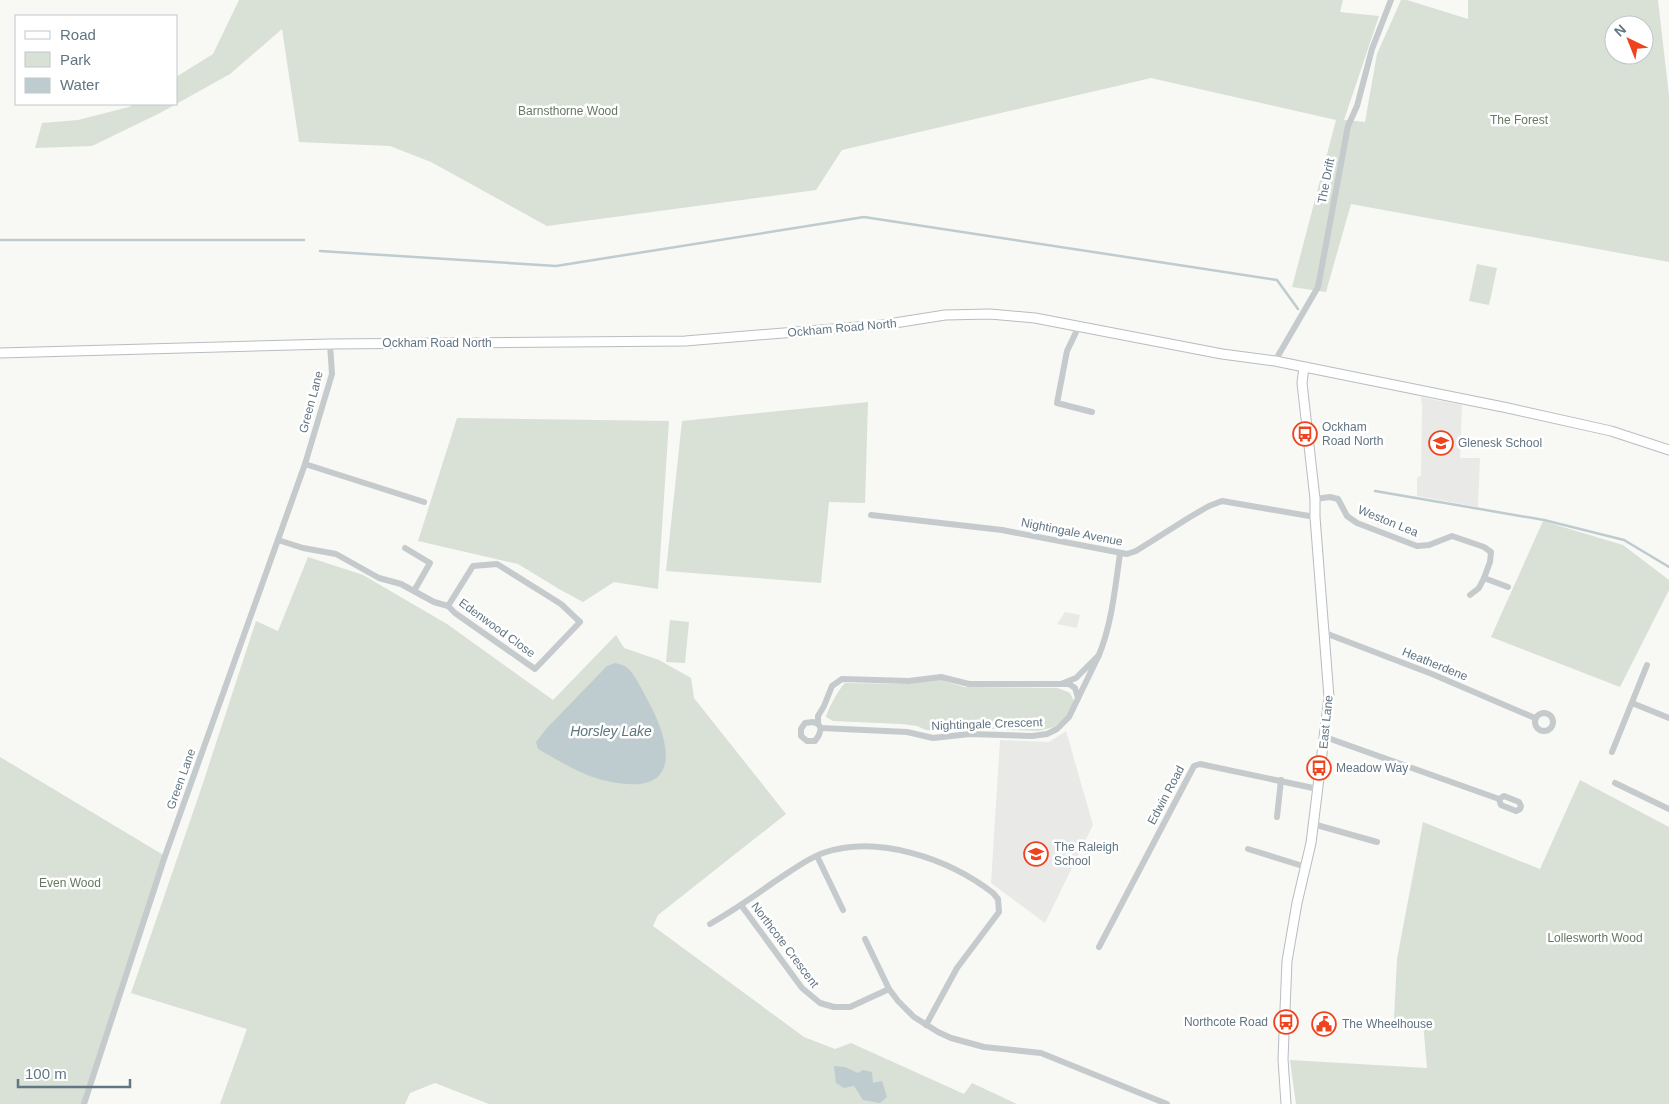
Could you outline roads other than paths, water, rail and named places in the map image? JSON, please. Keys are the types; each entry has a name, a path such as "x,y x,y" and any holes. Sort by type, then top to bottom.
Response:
{"main road":[{"name":"Ockham Road North","path":"0,353 330,344 685,341 882,325 945,316 990,314 1035,318 1222,354 1275,361 1612,431 1669,450"},
{"name":"East Lane","path":"1286,1104 1283,1059 1287,961 1313,824 1329,697 1315,499 1302,383 1304,368"}],"street":[{"name":"The Drift","path":"1275,361 1318,287 1348,126 1357,106 1372,49 1391,0"},
{"path":"1079,326 1067,350 1056,403 1092,412"},
{"name":"Green Lane","path":"84,1104 165,856 305,464 332,374 330,344"},
{"path":"305,464 424,502"},
{"name":"Weston Lea","path":"1315,499 1330,497 1338,499 1348,516 1357,523 1417,546 1429,545 1452,536 1484,547 1491,552 1492,557 1479,588 1470,595"},
{"name":"Nightingale Avenue","path":"871,514 1027,534 1120,554 1136,551 1190,517 1222,501 1315,517"},
{"name":"Edenwood Close","path":"278,540 303,548 336,554 379,578 401,584 434,602 448,606 455,613 534,669 580,622 561,604 497,564 474,566 448,606"},
{"path":"405,548 430,563 414,591"},
{"name":"Nightingale Crescent","path":"1099,655 1076,678 1061,684 969,684 941,677 909,681 842,679 832,686 818,716 820,726 907,732 933,738 970,734 1042,736 1052,732 1069,717 1099,655 1110,619 1120,554"},
{"path":"1484,578 1508,587"},
{"name":"Heatherdene","path":"1325,633 1535,718"},
{"path":"1612,752 1647,665"},
{"path":"1061,684 1069,684 1075,688 1078,694 1077,701"},
{"path":"1632,703 1669,718"},
{"path":"1325,737 1499,799"},
{"name":"Edwin Road","path":"1099,947 1194,766 1200,764 1318,789"},
{"path":"1277,818 1281,780"},
{"path":"1615,782 1669,809"},
{"path":"1313,824 1377,842"},
{"name":"Northcote Crescent","path":"710,924 804,862 835,850 860,847 884,848 907,852 950,867 988,889 996,896 1000,908 997,916 957,968 926,1025"},
{"path":"1248,849 1306,866"},
{"path":"817,856 843,910"},
{"name":"Northcote Crescent","path":"741,905 802,988 820,1003 834,1007 850,1007 890,988"},
{"path":"865,939 890,988 906,1011 926,1025 951,1038 984,1047 1041,1053 1167,1104"}],"water":[{"name":"Horsley Lake","path":"615,663 625,666 635,677 656,717 662,734 666,750 665,764 659,775 649,782 631,784 607,781 589,776 538,749 536,742 547,728 607,666"},
{"path":"834,1066 845,1067 858,1073 863,1070 872,1072 873,1083 882,1081 887,1097 880,1103 863,1100 854,1086 844,1088 836,1083"}],"waterway":[{"path":"320,251 556,266 864,217 1277,280 1298,309"},
{"path":"0,240 304,240"},
{"path":"1375,491 1544,520 1624,540 1669,567"}],"place":[{"name":"Ockham Road North","path":"1305,434"},
{"name":"Glenesk School","path":"1441,443"},
{"name":"Meadow Way","path":"1319,768"},
{"name":"The Raleigh School","path":"1036,854"},
{"name":"Northcote Road","path":"1286,1022"},
{"name":"The Wheelhouse","path":"1324,1024"}],"park label":[{"name":"Barnsthorne Wood","path":"568,111"},
{"name":"The Forest","path":"1519,120"},
{"name":"Even Wood","path":"70,883"},
{"name":"Lollesworth Wood","path":"1595,938"}]}
